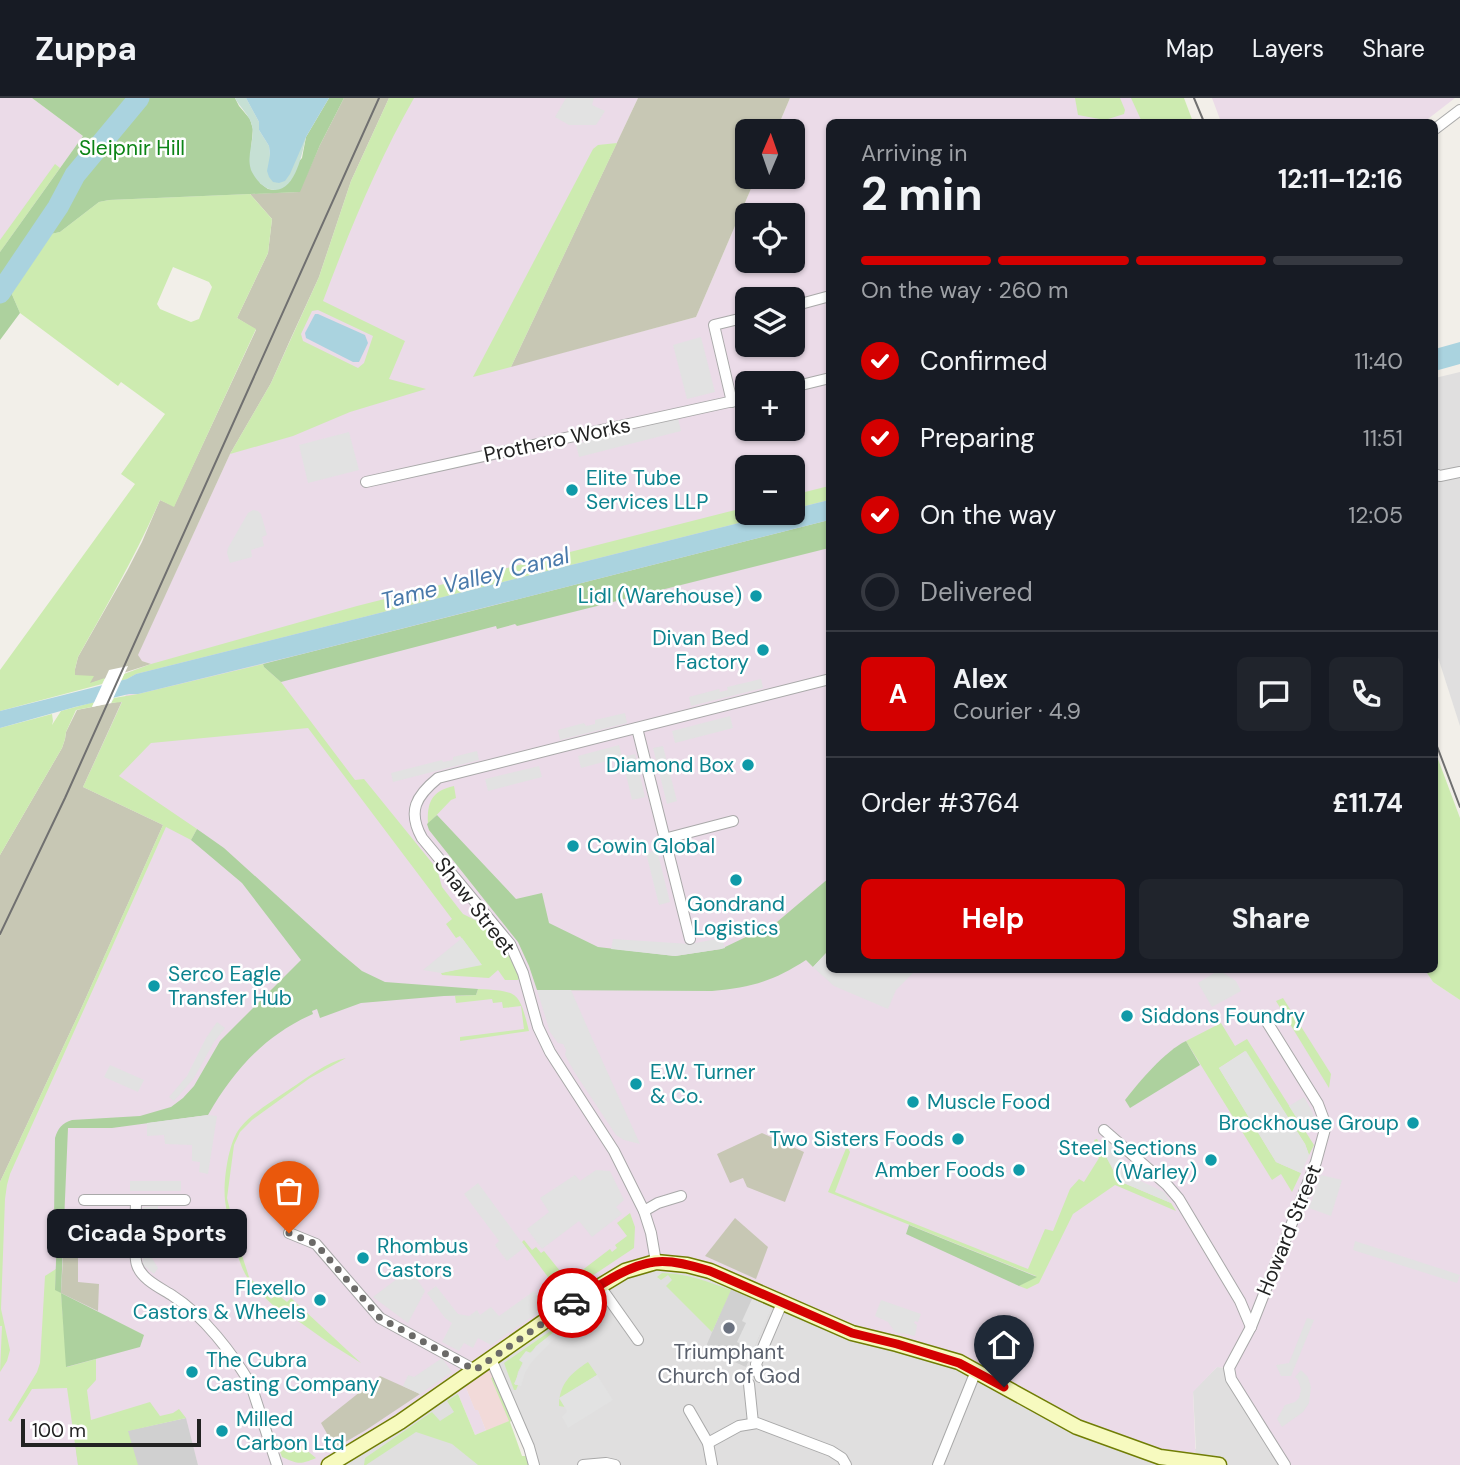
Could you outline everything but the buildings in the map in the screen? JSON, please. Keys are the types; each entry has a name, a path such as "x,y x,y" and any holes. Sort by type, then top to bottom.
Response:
{"street":[{"path":"1438,127 1460,110"},
{"path":"805,303 826,297"},
{"path":"732,402 714,325 735,320"},
{"path":"805,384 826,379"},
{"name":"Prothero Works","path":"366,482 735,401"},
{"path":"1440,488 1438,475 1460,472"},
{"name":"Shaw Street","path":"656,1262 644,1211 614,1151 550,1052 538,1027 523,973 510,944 422,838 415,826 417,801 424,790 438,778 826,680"},
{"path":"637,728 690,939"},
{"path":"664,839 733,821"},
{"name":"Howard Street","path":"1268,1022 1318,1104 1324,1120 1324,1138 1251,1327 1229,1368 1231,1379 1286,1465"},
{"name":"Howard Street","path":"1104,1130 1167,1185 1179,1199 1240,1301 1251,1327"},
{"path":"644,1211 658,1203 681,1196"},
{"path":"84,1200 185,1200"},
{"path":"136,1201 136,1264 142,1276 189,1306 244,1373 251,1385 277,1465"},
{"path":"289,1233 316,1244 380,1318 475,1370"},
{"path":"329,1465 349,1460 599,1285 625,1271 656,1262 687,1265 710,1271 852,1333 941,1356 975,1371 1077,1427 1160,1457 1219,1465"},
{"path":"599,1285 638,1340"},
{"path":"760,1377 756,1364 782,1303"},
{"path":"491,1359 530,1447 534,1465"},
{"path":"938,1465 975,1371"},
{"path":"750,1384 753,1423"},
{"path":"689,1410 708,1443 712,1465"},
{"path":"708,1443 739,1426 762,1424 831,1451 842,1458 846,1465"},
{"path":"583,1465 615,1465"}],"shaded area":[{"path":"0,98 32,98 83,136 0,252"},
{"path":"235,98 246,98 259,122 259,130 269,146 270,155 306,137 296,172 285,186 278,190 266,188 252,173 249,159 252,126"},
{"path":"344,98 389,98 351,181 319,277 271,383 230,454 138,655 142,661 151,664 89,684 75,675 78,657 127,571 160,500 174,506 256,330 237,318 268,253 272,219 250,194 299,192"},
{"path":"389,98 638,98 512,366 696,317 735,226 735,273 805,273 805,203 745,203 751,189 805,189 805,119 781,119 790,98 1152,98 1158,119 826,119 826,973 1427,973 1433,982 1460,1000 1460,1465 1285,1465 1229,1368 1217,1367 1193,1392 1196,1462 1133,1448 980,1373 687,1265 625,1271 462,1378 486,1431 475,1435 458,1394 451,1385 329,1465 198,1465 185,1418 76,1442 78,1465 0,1465 0,965 122,701 131,687 124,674 150,664 137,656 230,454 271,383 319,277 351,181"},
{"path":"566,98 594,98 592,105 605,111 596,125 569,125 555,117"},
{"path":"638,98 790,98 781,119 735,119 735,189 751,189 745,203 735,203 735,226 696,317 511,367"},
{"path":"1212,98 1455,98 1428,119 1220,119"},
{"path":"701,337 715,392 687,399 673,345"},
{"path":"1460,372 1460,726 1438,657 1438,377"},
{"path":"678,418 681,431 579,457 576,444"},
{"path":"349,432 359,470 308,483 299,445"},
{"path":"253,510 261,514 267,535 262,537 264,546 251,550 252,557 230,563 228,548 248,513"},
{"path":"761,679 763,688 691,706 689,697 719,689 720,692 728,690 727,687"},
{"path":"122,701 83,787 163,825 0,1182 0,855 62,748 66,732 77,710"},
{"path":"625,713 627,723 560,740 558,730 584,723 586,726 595,724 595,720"},
{"path":"730,716 733,728 675,743 672,731"},
{"path":"619,745 622,757 581,768 578,756"},
{"path":"663,746 677,801 667,804 653,748"},
{"path":"477,751 479,760 393,782 391,773 442,760 453,760 453,757"},
{"path":"635,754 645,797 632,800 622,757"},
{"path":"539,766 542,777 488,791 485,779"},
{"path":"657,850 670,902 659,905 646,853"},
{"path":"462,938 482,965 441,973 423,970"},
{"path":"722,938 725,948 675,956 611,949 613,939 690,944"},
{"path":"826,953 826,973 913,973 896,990 888,1009 834,986 813,967"},
{"path":"1214,973 1224,973 1236,981 1241,991 1212,1007 1198,983"},
{"path":"537,990 571,990 640,1144 616,1135 575,1073 565,1055 563,1044 558,1043 550,1032"},
{"path":"217,1022 225,1028 194,1078 174,1101 169,1097 187,1076"},
{"path":"1246,1051 1305,1144 1309,1155 1301,1173 1276,1162 1219,1068"},
{"path":"110,1065 144,1080 138,1092 104,1077"},
{"path":"1304,1097 1313,1113 1316,1126 1305,1131 1289,1106"},
{"path":"217,1116 208,1174 199,1172 200,1162 192,1161 192,1145 165,1144 164,1135 147,1136 147,1123"},
{"path":"762,1133 804,1152 785,1202 747,1187 743,1178 730,1183 717,1154"},
{"path":"1110,1143 1126,1174 1164,1192 1171,1203 1119,1181 1101,1147"},
{"path":"596,1170 610,1171 624,1200 616,1207 622,1214 592,1237 579,1221 542,1249 527,1229 549,1212 540,1198 575,1175 580,1181"},
{"path":"1321,1175 1342,1180 1331,1216 1309,1208"},
{"path":"130,1181 181,1181 181,1191 130,1191"},
{"path":"478,1183 525,1247 507,1261 495,1245 499,1241 464,1194"},
{"path":"158,1206 158,1216 150,1217 150,1255 158,1268 154,1274 143,1265 143,1207"},
{"path":"735,1218 768,1247 756,1279 705,1256"},
{"path":"64,1241 78,1242 78,1282 99,1284 98,1311 61,1293"},
{"path":"1355,1241 1460,1275 1457,1283 1353,1250"},
{"path":"687,1265 897,1344 1196,1449 1193,1391 1217,1367 1229,1368 1285,1465 534,1465 491,1359 625,1271"},
{"path":"410,1269 425,1291 408,1323 373,1297"},
{"name":"Triumphant Church of God","path":"734,1281 775,1299 746,1367 707,1350 707,1344"},
{"path":"436,1286 458,1314 469,1316 477,1310 480,1315 491,1307 499,1316 534,1291 546,1307 491,1345 478,1338 473,1348 464,1343 459,1351 442,1342 452,1323 445,1318 427,1293"},
{"path":"752,1299 772,1307 748,1362 739,1358 745,1346 737,1342 746,1323 742,1321"},
{"path":"881,1300 921,1314 918,1322 914,1323 917,1325 915,1336 895,1332 888,1322 875,1316"},
{"path":"1307,1318 1314,1320 1291,1376 1281,1376 1276,1365 1289,1363"},
{"path":"559,1328 562,1333 531,1363 521,1386 514,1384 523,1363 519,1360 526,1351 531,1353"},
{"path":"442,1358 452,1372 420,1394 403,1386 408,1375 414,1377"},
{"path":"491,1359 517,1418 486,1431 462,1378"},
{"path":"1301,1370 1308,1377 1311,1387 1309,1403 1303,1412 1282,1427 1277,1419 1285,1405 1299,1398 1301,1389 1295,1377"},
{"path":"597,1375 613,1400 568,1428 562,1417 567,1411 559,1398"},
{"path":"380,1376 420,1394 335,1448 321,1423"},
{"path":"451,1385 458,1394 478,1465 329,1465"},
{"path":"186,1418 198,1465 78,1465 75,1442"}],"green space":[{"name":"Sleipnir Hill","path":"32,98 235,98 250,119 253,129 251,149 260,183 274,190 302,158 306,137 329,98 344,98 300,192 109,200 99,202 60,232 38,237 7,283 20,313 0,340 0,252 83,136"},
{"path":"389,98 414,98 364,198 323,301 405,341 389,379 426,389 350,412 293,436 230,454 271,383 319,277 351,181","holes":["318,310 373,336 364,363 358,368 303,341 301,334 312,311"]},
{"path":"1075,98 1120,98 1125,110 1124,114 1108,119 1078,115"},
{"path":"1131,98 1184,98 1192,119 1141,119"},
{"path":"617,143 511,367 473,377 593,149 598,145"},
{"path":"55,164 60,168 0,252 0,240"},
{"path":"250,194 272,219 268,253 237,318 256,329 174,507 160,500 78,657 75,675 94,676 90,683 105,678 102,684 0,711 0,670 135,484 121,474 165,414 121,382 118,386 20,313 7,283 38,237 60,232 99,202","holes":["173,267 209,282 212,287 199,319 191,322 160,309 157,304"]},
{"path":"826,487 826,501 805,506 805,492"},
{"path":"735,510 735,524 136,674 121,681 124,674 151,664 357,606"},
{"path":"826,521 826,549 517,626 515,624 497,629 496,626 281,682 263,664"},
{"path":"263,664 281,682 355,780 364,779 437,869 442,887 463,914 493,929 502,939 519,978 505,980 498,970 489,978 442,975 441,973 481,964 460,936 456,938 446,924 452,919 308,728 151,743 119,776 197,829 191,840 166,827 10,1174 5,1199 1,1309 10,1350 0,1372 0,1182 163,825 83,787 122,702 111,703 114,698"},
{"path":"94,702 92,707 76,710 62,748 0,855 0,728 52,714 52,725 61,711"},
{"path":"1438,759 1460,818 1460,1000 1433,982 1427,973 1438,973"},
{"path":"454,786 456,798 428,824 428,810 432,799 440,791"},
{"path":"437,815 516,899 542,893 549,923 598,947 675,956 721,949 777,922 826,881 826,953 813,967 806,960 772,978 726,990 537,990 518,942 427,824"},
{"path":"197,829 224,848 362,971 385,982 478,989 476,995 361,1003 320,1018 317,1009 312,1011 313,1014 280,1032 252,1056 229,1083 208,1115 112,1128 68,1128 61,1293 55,1290 57,1233 54,1220 55,1138 59,1129 72,1120 140,1116 171,1107 194,1086 220,1041 301,960 242,883 191,840"},
{"path":"478,989 502,991 515,996 523,1008 529,1031 460,1041 460,1037 524,1029 521,1006 503,1008 502,1002 493,1003 492,999 456,1003 455,996 476,995"},
{"path":"1283,998 1331,1074 1329,1088 1276,1001"},
{"path":"1221,1023 1235,1046 1247,1039 1314,1145 1309,1155 1305,1144 1245,1051 1219,1068 1276,1162 1301,1173 1292,1192 1281,1174 1272,1180 1186,1041"},
{"path":"1186,1041 1200,1065 1130,1108 1125,1100 1137,1085 1161,1059"},
{"path":"346,1058 310,1078 252,1120 240,1132 234,1145 227,1198 249,1277 271,1299 277,1294 287,1302 291,1298 361,1363 287,1313 285,1315 251,1282 237,1251 225,1200 229,1152 236,1134 245,1122 317,1071"},
{"path":"1097,1139 1119,1181 1171,1203 1176,1211 1115,1185 1073,1214 1039,1283 1027,1289 1019,1286 1036,1276 828,1192 847,1146 850,1152 835,1192 1028,1269 1045,1229 1053,1231 1070,1189 1079,1179 1084,1182 1099,1158 1092,1153 1098,1150 1094,1140"},
{"path":"630,1213 635,1227 634,1248 562,1296 522,1242 524,1240 532,1250 536,1247 541,1253 544,1251 568,1281 610,1249 612,1252 617,1248 615,1245 627,1236 617,1223"},
{"path":"909,1225 1037,1277 1019,1286 906,1234"},
{"path":"56,1269 55,1289 61,1293 67,1367 96,1359 96,1380 87,1390 91,1420 150,1402 160,1416 179,1409 186,1418 128,1431 138,1465 78,1465 67,1388 32,1389 11,1422 8,1420 40,1363 45,1276"},
{"path":"662,1273 688,1276 731,1290 712,1332 666,1286 672,1280 668,1275 661,1280 657,1277"},
{"path":"61,1293 144,1335 140,1347 66,1367"},
{"path":"562,1323 565,1327 558,1329 520,1360 523,1362 515,1385 518,1385 514,1390 504,1363"},
{"path":"588,1362 597,1375 560,1398 567,1380"},
{"path":"493,1377 512,1420 510,1422 522,1456 527,1456 529,1465 478,1465 452,1444 416,1432 364,1465 365,1458 432,1412 440,1421 454,1412 447,1401 458,1394 475,1435 509,1421 491,1378"},
{"path":"292,1438 316,1458 299,1463 282,1457 277,1444"}],"water":[{"path":"246,98 329,98 285,181 273,182 269,177 269,146 259,130 259,122"},
{"path":"315,314 365,335 368,343 359,362 353,362 306,338 305,333"},
{"path":"1460,342 1460,364 1438,370 1438,348"},
{"path":"826,501 826,521 306,653 75,707 0,728 0,711 127,679 136,674 735,524 805,525 805,506"}],"pier":[{"path":"128,666 111,703 92,707 109,670"}],"waterway":[{"path":"0,293 58,207 75,175 139,98"}],"tram line":[{"path":"0,934 65,798 379,98"},
{"path":"1194,98 1203,119"},
{"path":"1438,749 1460,807"}],"way so far":[{"path":"289,1233 316,1244 380,1318 475,1370 572,1303"}],"place":[{"name":"Elite Tube Services LLP","path":"572,490"},
{"name":"Lidl (Warehouse)","path":"756,596"},
{"name":"Divan Bed Factory","path":"763,650"},
{"name":"Diamond Box","path":"748,765"},
{"name":"Cowin Global","path":"573,846"},
{"name":"Gondrand Logistics","path":"736,880"},
{"name":"Serco Eagle Transfer Hub","path":"154,986"},
{"name":"Siddons Foundry","path":"1127,1016"},
{"name":"E.W. Turner & Co.","path":"636,1084"},
{"name":"Muscle Food","path":"913,1102"},
{"name":"Brockhouse Group","path":"1413,1123"},
{"name":"Two Sisters Foods","path":"958,1139"},
{"name":"Steel Sections (Warley)","path":"1211,1160"},
{"name":"Amber Foods","path":"1019,1170"},
{"name":"Cicada Sports","path":"289,1233"},
{"name":"Rhombus Castors","path":"363,1258"},
{"name":"Flexello Castors & Wheels","path":"320,1300"},
{"name":"Triumphant Church of God","path":"729,1328"},
{"name":"The Cubra Casting Company","path":"192,1372"},
{"name":"Milled Carbon Ltd","path":"222,1431"}],"route":[{"path":"572,1303 625,1271 656,1262 687,1265 710,1271 852,1333 941,1356 1004,1387"}],"water label":[{"name":"Tame Valley Canal","path":"475,578"}]}
